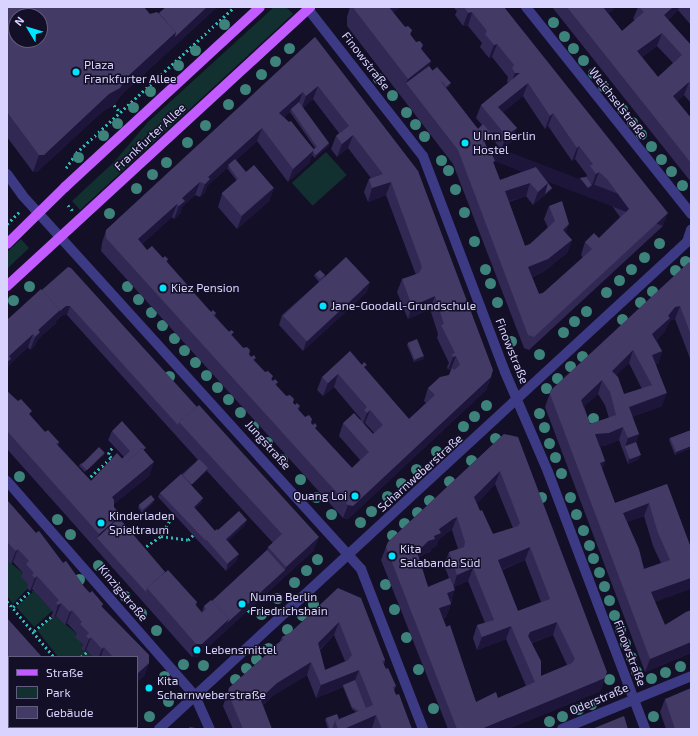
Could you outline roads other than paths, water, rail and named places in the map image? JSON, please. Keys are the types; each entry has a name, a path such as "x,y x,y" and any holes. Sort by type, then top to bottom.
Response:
{"main road":[{"name":"Frankfurter Allee","path":"7,244 260,7"},
{"name":"Frankfurter Allee","path":"7,286 309,8"}],"street":[{"name":"Weichselstraße","path":"526,7 691,214"},
{"name":"Finowstraße","path":"309,8 423,156 505,372 518,400 645,729"},
{"name":"Jungstraße","path":"7,174 39,213 364,572 423,729"},
{"name":"Scharnweberstraße","path":"159,729 350,555 687,242 691,230"},
{"name":"Kinzigstraße","path":"7,481 195,696 210,729"},
{"name":"Oderstraße","path":"562,729 691,676"}],"place":[{"name":"Plaza Frankfurter Allee","path":"76,72"},
{"name":"U Inn Berlin Hostel","path":"465,143"},
{"name":"Kiez Pension","path":"163,288"},
{"name":"Jane-Goodall-Grundschule","path":"323,306"},
{"name":"Quang Loi","path":"355,496"},
{"name":"Kinderladen Spieltraum","path":"101,523"},
{"name":"Kita Salabanda Süd","path":"392,556"},
{"name":"Numa Berlin Friedrichshain","path":"242,604"},
{"name":"Lebensmittel","path":"197,650"},
{"name":"Kita Scharnweberstraße","path":"149,688"}]}
